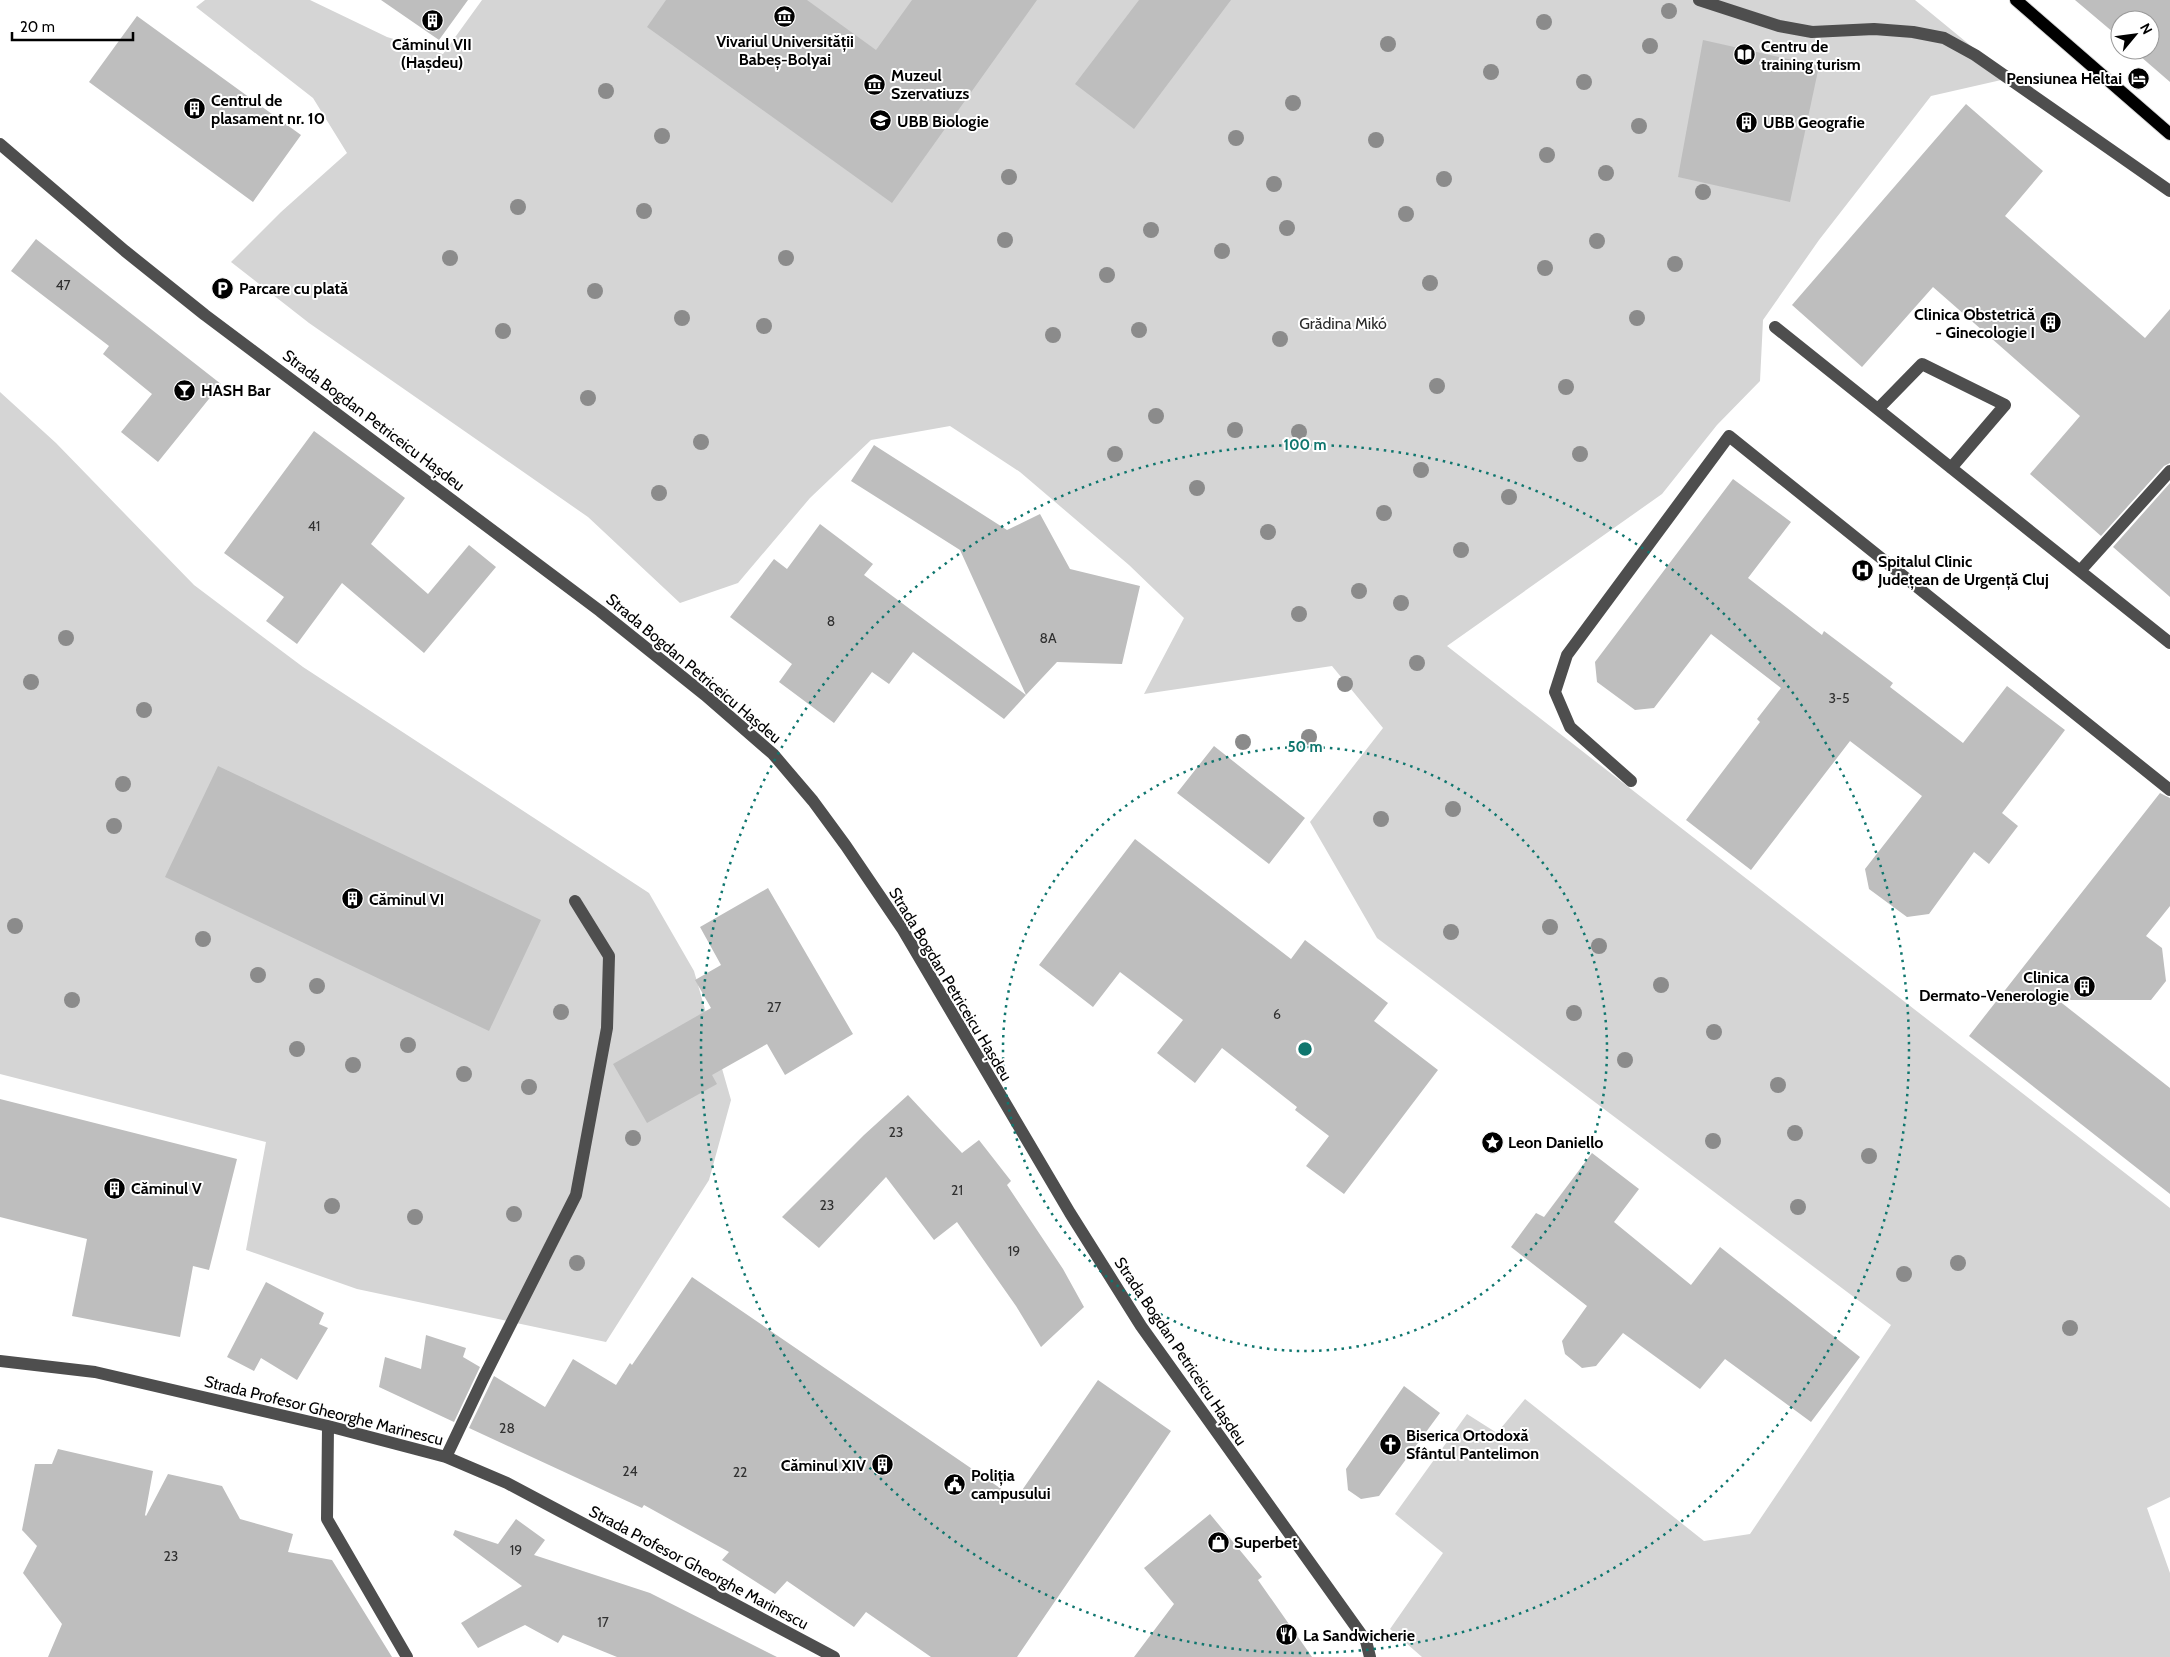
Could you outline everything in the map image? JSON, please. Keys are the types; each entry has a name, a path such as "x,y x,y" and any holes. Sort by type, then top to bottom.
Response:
{"main road":[{"path":"2016,0 2170,134"}],"street":[{"path":"1699,0 1779,26 1812,32 1874,29 1913,32 1944,38 1976,55 2170,191"},
{"name":"Strada Bogdan Petriceicu Hașdeu","path":"0,144 126,251 205,314 600,611 705,695 774,754 840,839 903,930 1065,1205 1141,1326 1366,1642 1370,1657"},
{"path":"1774,327 2170,643"},
{"path":"1878,409 1922,364 2005,405 1951,468"},
{"path":"1631,781 1570,727 1555,692 1567,655 1728,436 2170,790"},
{"path":"2080,571 2170,471"},
{"path":"446,1457 484,1377 576,1195 606,1028 609,956 575,901"},
{"name":"Strada Profesor Gheorghe Marinescu","path":"0,1361 95,1372 328,1426 446,1457 507,1483 834,1657"},
{"path":"328,1426 327,1519 407,1657"}],"green space":[{"name":"Grădina Mikó","path":"205,0 310,0 387,37 443,54 482,0 1915,0 2010,78 1931,96 1819,240 1763,320 1760,381 1717,425 1662,494 1447,646 2170,1208 2170,1497 2147,1508 2170,1573 2170,1657 1422,1657 1390,1629 1443,1553 1395,1514 1467,1414 1497,1433 1525,1399 1704,1541 1750,1534 1891,1325 1377,938 1310,822 1383,728 1332,666 1144,694 1184,618 1129,565 1020,472 950,426 871,440 810,498 738,583 680,603 588,517 309,323 231,262 281,212 347,153 313,98 196,7"},
{"path":"0,392 56,443 194,585 303,667 649,893 694,971 731,1100 709,1180 606,1342 357,1289 246,1250 266,1142 0,1074"}],"building":[{"name":"Căminul VII (Hașdeu)","path":"381,0 468,0 439,40"},
{"path":"666,0 807,0 876,50 912,0 1037,0 892,203 647,27"},
{"path":"1139,0 1231,0 1134,129 1075,84"},
{"path":"2075,0 2170,0 2170,82 2145,60 2160,60 2160,10 2110,10 2110,30"},
{"name":"Centrul de plasament nr. 10","path":"137,16 301,135 253,202 89,82"},
{"name":"UBB Geografie","path":"1703,40 1819,66 1790,202 1678,177"},
{"name":"Clinica Obstetrică - Ginecologie I","path":"1966,104 2043,171 2005,216 2145,338 2170,309 2170,463 2164,466 2101,536 2030,474 2080,416 1933,287 1862,367 1792,305"},
{"path":"36,239 221,384 158,462 121,432 152,394 103,354 109,346 11,271"},
{"path":"314,431 405,498 371,544 428,594 469,545 496,567 424,653 342,583 297,644 266,621 284,597 224,553"},
{"path":"874,445 1007,530 1040,514 1070,569 1140,586 1122,664 1057,662 1026,695 960,550 851,481"},
{"path":"1733,479 1791,522 1748,578 1822,635 1824,631 1893,683 1890,687 1963,743 2007,686 2065,730 2002,813 2018,826 1989,864 1974,852 1929,914 1907,917 1869,889 1865,869 1922,796 1850,741 1751,870 1686,820 1760,722 1757,719 1781,688 1711,634 1654,708 1635,710 1597,682 1595,662"},
{"path":"2170,483 2170,597 2113,547"},
{"path":"820,524 873,564 864,575 1026,695 1004,719 913,652 889,684 872,672 834,723 779,682 792,664 730,617 774,559 787,569"},
{"path":"1214,746 1305,818 1269,864 1177,793"},
{"name":"Căminul VI","path":"218,766 541,920 489,1031 165,877"},
{"name":"Clinica Dermato-Venerologie","path":"2160,793 2170,798 2170,906 2146,936 2162,948 2166,981 2151,1000 2058,1000 2170,1088 2170,1194 1969,1036"},
{"path":"1135,839 1291,959 1305,940 1388,1003 1374,1021 1438,1070 1344,1194 1306,1166 1329,1136 1295,1110 1297,1107 1222,1048 1195,1083 1157,1053 1183,1020 1120,972 1093,1007 1039,965"},
{"path":"768,888 853,1034 785,1075 767,1044 712,1075 717,1084 647,1123 613,1064 711,1008 695,980 721,965 700,927"},
{"path":"908,1095 962,1153 979,1140 1011,1181 1007,1185 1063,1269 1084,1307 1041,1347 1016,1306 957,1222 934,1240 886,1177 819,1248 782,1217 864,1135"},
{"name":"Căminul V","path":"0,1099 237,1159 209,1270 193,1266 180,1337 72,1316 87,1239 0,1217"},
{"path":"1592,1153 1639,1189 1614,1222 1691,1285 1720,1247 1860,1357 1811,1422 1725,1359 1700,1389 1623,1333 1596,1366 1582,1368 1565,1354 1562,1341 1587,1306 1511,1247 1536,1213 1544,1217"},
{"path":"692,1277 1016,1499 1098,1380 1171,1431 1017,1657 931,1657 866,1612 854,1627 787,1581 775,1594 722,1560 729,1552 644,1505 642,1508 469,1428 494,1376 545,1407 573,1359 616,1385 630,1363 632,1365"},
{"path":"266,1282 324,1313 319,1324 328,1328 297,1380 261,1358 254,1371 227,1357"},
{"path":"426,1335 466,1348 463,1357 480,1367 454,1422 379,1387 385,1357 421,1369"},
{"name":"Biserica Ortodoxă Sfântul Pantelimon","path":"1404,1386 1440,1413 1379,1496 1361,1499 1348,1490 1346,1469"},
{"path":"58,1449 153,1471 146,1516 168,1474 222,1486 240,1519 293,1534 288,1552 332,1560 392,1657 48,1657 62,1624 23,1573 37,1546 22,1530 35,1464 52,1464"},
{"path":"1210,1514 1262,1577 1258,1580 1312,1657 1134,1657 1174,1604 1144,1568"},
{"path":"516,1519 545,1540 534,1555 650,1593 777,1657 617,1657 563,1635 558,1643 525,1625 478,1648 461,1623 522,1586 453,1535 455,1530 498,1544"}],"place":[{"name":"Vivariul Universității Babeș-Bolyai","path":"785,17"},
{"name":"Căminul VII (Hașdeu)","path":"432,20"},
{"name":"Centru de training turism","path":"1745,55"},
{"name":"Pensiunea Heltai","path":"2138,78"},
{"name":"Muzeul Szervatiuzs","path":"875,84"},
{"name":"Centrul de plasament nr. 10","path":"195,109"},
{"name":"UBB Biologie","path":"881,121"},
{"name":"UBB Geografie","path":"1747,122"},
{"name":"Parcare cu plată","path":"223,288"},
{"name":"Clinica Obstetrică - Ginecologie I","path":"2051,323"},
{"name":"HASH Bar","path":"185,390"},
{"name":"Spitalul Clinic Județean de Urgență Cluj","path":"1862,570"},
{"name":"Căminul VI","path":"353,899"},
{"name":"Clinica Dermato-Venerologie","path":"2085,986"},
{"name":"Leon Daniello","path":"1492,1142"},
{"name":"Căminul V","path":"115,1188"},
{"name":"Biserica Ortodoxă Sfântul Pantelimon","path":"1390,1444"},
{"name":"Căminul XIV","path":"882,1465"},
{"name":"Poliția campusului","path":"955,1484"},
{"name":"Superbet","path":"1218,1542"},
{"name":"La Sandwicherie","path":"1287,1635"}]}
